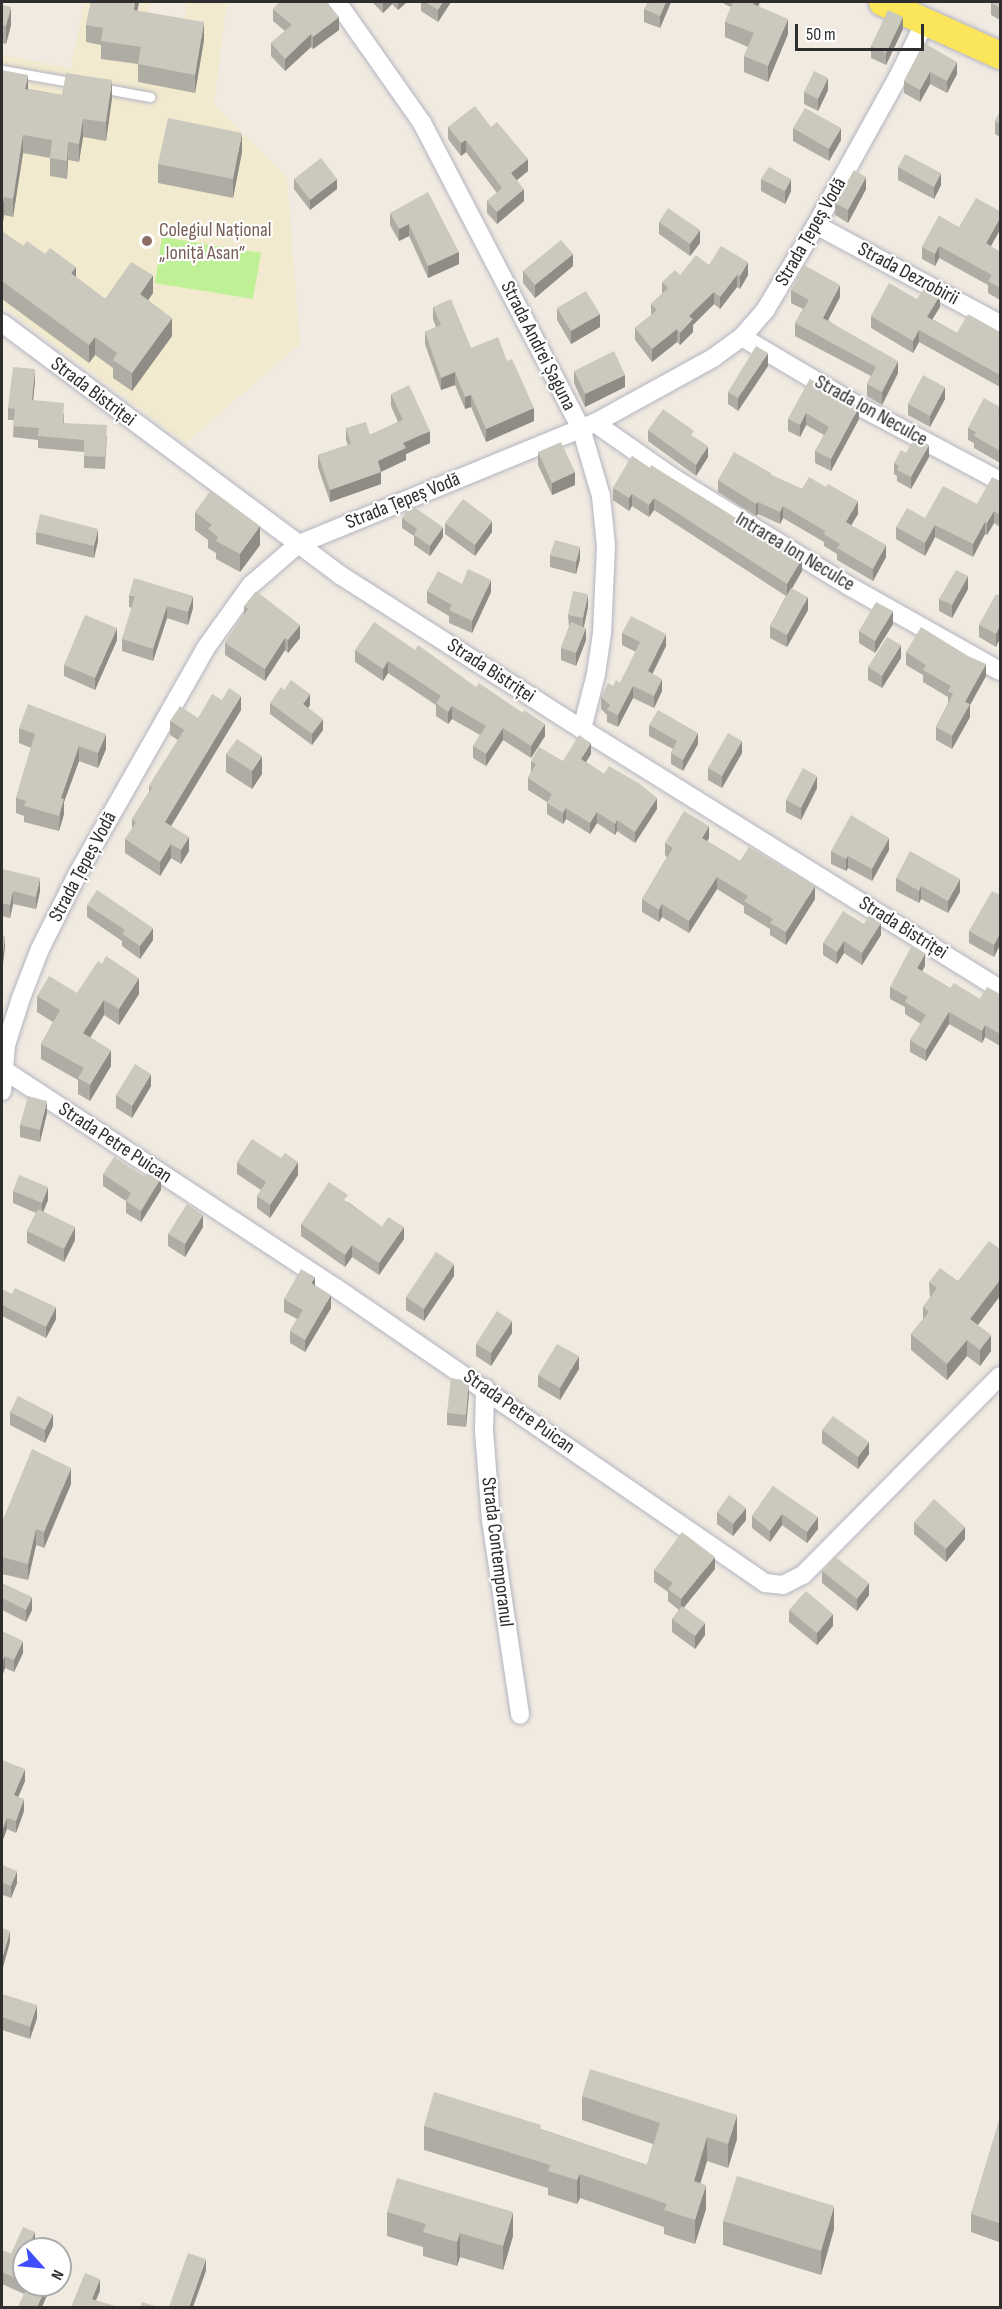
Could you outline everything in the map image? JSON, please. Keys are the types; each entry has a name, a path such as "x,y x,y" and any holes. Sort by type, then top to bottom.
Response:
{"main road":[{"path":"882,2 1000,55"}],"street":[{"name":"Strada Andrei Șaguna","path":"337,2 422,123 588,426 601,496 606,546 602,633 596,674 582,729"},
{"name":"Strada Țepeș Vodă","path":"2,1091 4,1044 40,949 73,882 205,649 251,585 297,544 588,426 713,358 742,337 766,309 816,225 898,77 926,20"},
{"name":"Strada Dezrobirii","path":"816,225 1000,324"},
{"name":"Strada Bistriței","path":"2,323 297,544 582,729 1000,989"},
{"name":"Strada Ion Neculce","path":"742,337 855,404 1000,481"},
{"name":"Intrarea Ion Neculce","path":"588,426 849,586 1000,671"},
{"name":"Strada Petre Puican","path":"4,1070 485,1388 765,1583 783,1585 803,1575 1000,1376"},
{"name":"Strada Contemporanul","path":"485,1388 484,1431 491,1520 520,1715"}],"lane":[{"path":"2,70 81,84"},
{"path":"93,87 150,97"}],"shaded area":[{"name":"Colegiul Național „Ioniță Asan”","path":"84,2 151,2 146,27 182,32 187,2 227,2 214,105 287,177 300,344 186,443 2,305 2,55 71,68"}],"green space":[{"path":"162,237 261,253 253,299 155,283"}],"building":[{"path":"91,2 135,2 134,10 204,22 195,75 138,64 141,47 101,41 103,28 86,25"},
{"path":"279,2 327,2 339,17 313,37 311,34 285,59 271,43 292,25 273,9"},
{"path":"425,2 443,2 438,10"},
{"path":"648,2 666,2 660,16 644,9"},
{"path":"733,2 754,2 753,4 788,19 768,66 744,56 754,33 725,22"},
{"path":"1000,2 1000,8 991,3"},
{"path":"2,5 11,7 6,26 2,25"},
{"path":"888,10 903,17 886,53 871,46"},
{"path":"924,43 957,62 947,81 930,72 920,90 904,81"},
{"path":"2,70 28,75 25,89 62,95 66,73 112,80 106,122 83,119 79,144 68,142 67,161 50,158 52,140 23,135 13,199 4,197 2,210"},
{"path":"814,71 828,78 818,99 804,92"},
{"path":"475,106 491,127 497,122 528,159 511,173 524,189 497,212 487,201 502,188 466,140 461,143 448,127"},
{"path":"805,108 841,128 829,149 793,128"},
{"path":"1000,112 1000,124 995,121"},
{"path":"168,118 242,133 233,179 158,164"},
{"path":"905,154 941,173 934,187 898,167"},
{"path":"321,158 337,179 310,200 294,179"},
{"path":"769,167 791,179 785,191 761,179"},
{"path":"854,170 866,177 848,210 835,203"},
{"path":"428,192 459,252 428,266 409,224 399,229 390,213"},
{"path":"976,198 1000,211 1000,218 986,243 1000,252 1000,288 988,281 992,275 939,246 935,254 922,247 939,216 959,227"},
{"path":"668,208 700,230 690,244 659,222"},
{"path":"2,228 4,233 23,246 27,241 45,254 50,248 76,267 71,273 105,299 131,262 153,275 140,294 172,318 132,373 113,360 117,353 95,337 89,345 2,281"},
{"path":"561,240 573,254 535,285 523,271"},
{"path":"721,246 748,262 740,276 737,275 720,297 714,292 689,316 693,319 680,333 677,329 652,349 635,328 657,310 651,304 668,288 662,282 675,270 680,275 696,255 709,265"},
{"path":"804,265 840,285 823,318 898,361 882,392 867,384 876,367 795,323 809,300 791,290"},
{"path":"889,283 917,299 925,286 940,295 927,317 957,333 968,314 1000,332 1000,375 919,330 913,341 871,316"},
{"path":"586,291 600,314 571,331 557,308"},
{"path":"451,299 471,348 498,337 507,361 512,359 534,408 486,429 471,395 465,397 455,372 441,378 425,332 441,325 433,307"},
{"path":"756,346 768,353 738,398 728,392"},
{"path":"614,351 625,375 585,394 574,371"},
{"path":"13,367 35,369 32,400 64,403 63,423 107,425 105,457 84,456 84,440 38,436 39,428 13,426 15,409 8,408"},
{"path":"923,375 945,387 930,416 908,404"},
{"path":"810,379 859,407 831,459 815,451 829,427 806,413 800,425 788,419"},
{"path":"409,385 430,431 403,443 406,448 378,461 381,472 330,490 318,455 351,444 346,428 366,422 370,435 403,420 391,394"},
{"path":"984,398 1000,407 998,414 1000,416 1000,451 974,436 976,432 968,428"},
{"path":"663,409 694,431 691,435 708,446 696,465 648,430"},
{"path":"915,437 929,445 911,477 897,470 899,466 894,463 901,450 906,453"},
{"path":"561,442 575,472 552,483 538,452"},
{"path":"734,452 771,475 802,489 809,477 826,487 828,484 858,501 846,522 886,545 873,569 837,548 840,544 824,534 825,531 783,506 780,512 758,502 756,504 718,480"},
{"path":"632,456 650,468 651,465 802,559 787,584 654,498 649,505 632,494 629,498 613,488"},
{"path":"992,477 1000,481 1000,515 994,511 973,544 935,525 925,543 896,527 907,508 925,518 943,486 977,504"},
{"path":"211,490 260,526 240,554 216,541 218,537 208,529 212,525 195,512"},
{"path":"463,499 492,521 475,545 445,523"},
{"path":"411,505 443,527 430,546 414,535 417,529 402,518"},
{"path":"40,514 98,529 94,546 36,532"},
{"path":"555,540 580,547 576,562 550,555"},
{"path":"468,569 491,580 472,621 449,610 452,605 427,591 438,571 462,584"},
{"path":"956,570 968,576 952,605 939,599"},
{"path":"134,578 193,596 188,612 167,606 153,649 122,639 135,596 129,595"},
{"path":"791,588 808,597 787,635 770,626"},
{"path":"256,591 300,625 288,640 285,638 265,669 225,643 248,609 244,606"},
{"path":"573,591 588,594 583,618 568,615"},
{"path":"996,594 1000,596 1000,626 996,634 979,625"},
{"path":"876,602 893,611 875,641 859,631"},
{"path":"85,615 117,628 95,678 64,665"},
{"path":"631,616 666,634 648,671 662,679 654,696 633,686 618,715 607,710 610,705 601,697 608,683 613,686 616,680 620,683 640,642 622,633"},
{"path":"374,622 415,650 418,645 476,687 479,683 523,713 524,710 545,724 531,746 503,728 486,754 473,746 486,726 452,706 448,712 436,703 441,696 388,661 383,669 355,650"},
{"path":"571,622 586,628 576,653 561,648"},
{"path":"921,627 968,656 986,664 965,702 970,704 952,736 936,727 953,694 948,691 951,686 923,670 926,665 906,652"},
{"path":"887,637 901,645 882,676 868,667"},
{"path":"291,680 310,694 303,704 323,719 312,734 270,703 281,687 284,690"},
{"path":"229,688 241,696 165,822 189,837 181,850 171,844 160,862 125,839 136,822 132,819 152,788 149,786 184,730 170,721 180,706 198,718 212,694 222,700"},
{"path":"28,704 106,734 98,753 79,746 61,798 64,799 59,816 24,806 26,801 16,798 35,734 19,728"},
{"path":"658,710 698,733 683,760 671,753 677,741 649,725"},
{"path":"728,733 742,741 722,776 708,768"},
{"path":"579,735 591,743 581,759 604,774 609,766 640,784 657,798 635,832 617,820 615,824 597,812 590,823 566,808 563,813 547,803 552,794 528,778 536,764 531,761 539,747 563,761"},
{"path":"237,739 262,756 252,771 226,754"},
{"path":"803,768 817,776 801,808 786,800"},
{"path":"684,811 709,826 702,838 740,861 749,847 815,886 786,932 770,923 773,919 744,901 748,896 717,877 689,921 662,904 659,910 642,899 673,848 665,843"},
{"path":"851,815 889,838 872,869 848,856 846,859 831,851"},
{"path":"910,851 960,879 948,901 921,886 919,891 896,878"},
{"path":"2,869 40,878 36,897 13,891 10,905 2,903"},
{"path":"97,890 153,928 140,946 122,934 125,930 87,905"},
{"path":"992,891 1000,895 1000,933 994,945 969,931"},
{"path":"843,911 864,924 869,915 881,923 862,953 844,941 837,952 823,943"},
{"path":"2,935 5,936 2,961"},
{"path":"911,947 925,954 917,968 950,988 954,983 980,999 987,987 1000,994 1000,1034 985,1025 982,1031 949,1012 926,1050 910,1040 926,1015 905,1002 908,997 890,987"},
{"path":"106,956 139,978 119,1009 104,1000 83,1033 111,1050 90,1085 78,1078 84,1068 41,1044 60,1010 37,996 49,976 77,993 98,961 102,964"},
{"path":"135,1064 151,1074 132,1106 116,1095"},
{"path":"28,1096 47,1101 40,1130 20,1125"},
{"path":"252,1139 281,1158 285,1153 298,1162 270,1205 257,1196 266,1182 237,1162"},
{"path":"114,1157 145,1177 149,1171 161,1178 141,1211 126,1201 131,1193 103,1174"},
{"path":"19,1175 48,1187 42,1203 13,1191"},
{"path":"329,1182 348,1195 344,1200 382,1227 388,1217 404,1227 379,1263 352,1245 345,1255 301,1224"},
{"path":"187,1204 203,1215 185,1244 168,1234"},
{"path":"38,1209 75,1227 64,1249 27,1231"},
{"path":"989,1241 1000,1249 1000,1280 970,1319 991,1335 980,1350 967,1340 947,1364 911,1334 929,1312 923,1307 937,1288 929,1282 940,1268 958,1281"},
{"path":"436,1252 454,1264 424,1309 406,1297"},
{"path":"301,1269 315,1277 311,1283 331,1295 305,1340 290,1331 303,1310 284,1299"},
{"path":"15,1288 56,1307 46,1327 2,1305 2,1289 12,1294"},
{"path":"497,1311 512,1321 491,1353 476,1344"},
{"path":"557,1344 579,1356 560,1388 538,1375"},
{"path":"451,1378 469,1381 466,1415 447,1413"},
{"path":"18,1396 53,1414 45,1430 10,1412"},
{"path":"833,1416 869,1442 858,1457 822,1430"},
{"path":"32,1449 71,1468 44,1532 36,1529 28,1564 2,1557 2,1522"},
{"path":"773,1486 818,1517 807,1532 782,1514 770,1531 752,1516"},
{"path":"729,1495 746,1508 733,1524 717,1512"},
{"path":"934,1499 965,1527 946,1549 914,1522"},
{"path":"682,1532 715,1557 681,1599 668,1589 673,1583 654,1570"},
{"path":"834,1556 869,1583 857,1599 822,1571"},
{"path":"2,1583 32,1597 26,1610 2,1598"},
{"path":"806,1591 833,1614 817,1633 789,1610"},
{"path":"682,1606 705,1623 695,1636 672,1619"},
{"path":"2,1631 23,1641 14,1660 5,1656 2,1663"},
{"path":"2,1760 25,1769 14,1795 24,1799 16,1821 7,1818 2,1831"},
{"path":"2,1865 17,1871 11,1886 3,1883 2,1887"},
{"path":"2,1928 10,1931 2,1959"},
{"path":"2,1994 37,2005 30,2027 2,2017"},
{"path":"590,2069 737,2115 728,2144 707,2137 694,2181 706,2185 695,2220 664,2210 667,2204 580,2174 577,2180 548,2171 550,2165 424,2126 434,2092 541,2125 540,2129 647,2165 660,2123 582,2096"},
{"path":"1000,2118 1000,2220 999,2223 971,2214"},
{"path":"737,2176 834,2206 821,2251 723,2221"},
{"path":"397,2178 513,2212 503,2246 460,2233 457,2242 423,2232 426,2224 387,2212"},
{"path":"23,2227 35,2232 33,2237 19,2237"},
{"path":"2,2250 11,2254 12,2252 12,2277 2,2272"},
{"path":"188,2253 206,2259 189,2307 169,2307"},
{"path":"85,2273 100,2279 92,2299 119,2307 71,2307"},
{"path":"23,2297 42,2297 37,2307 18,2307"},
{"path":"142,2302 158,2307 140,2307"}],"place":[{"name":"Colegiul Național „Ioniță Asan”","path":"147,241"}]}
